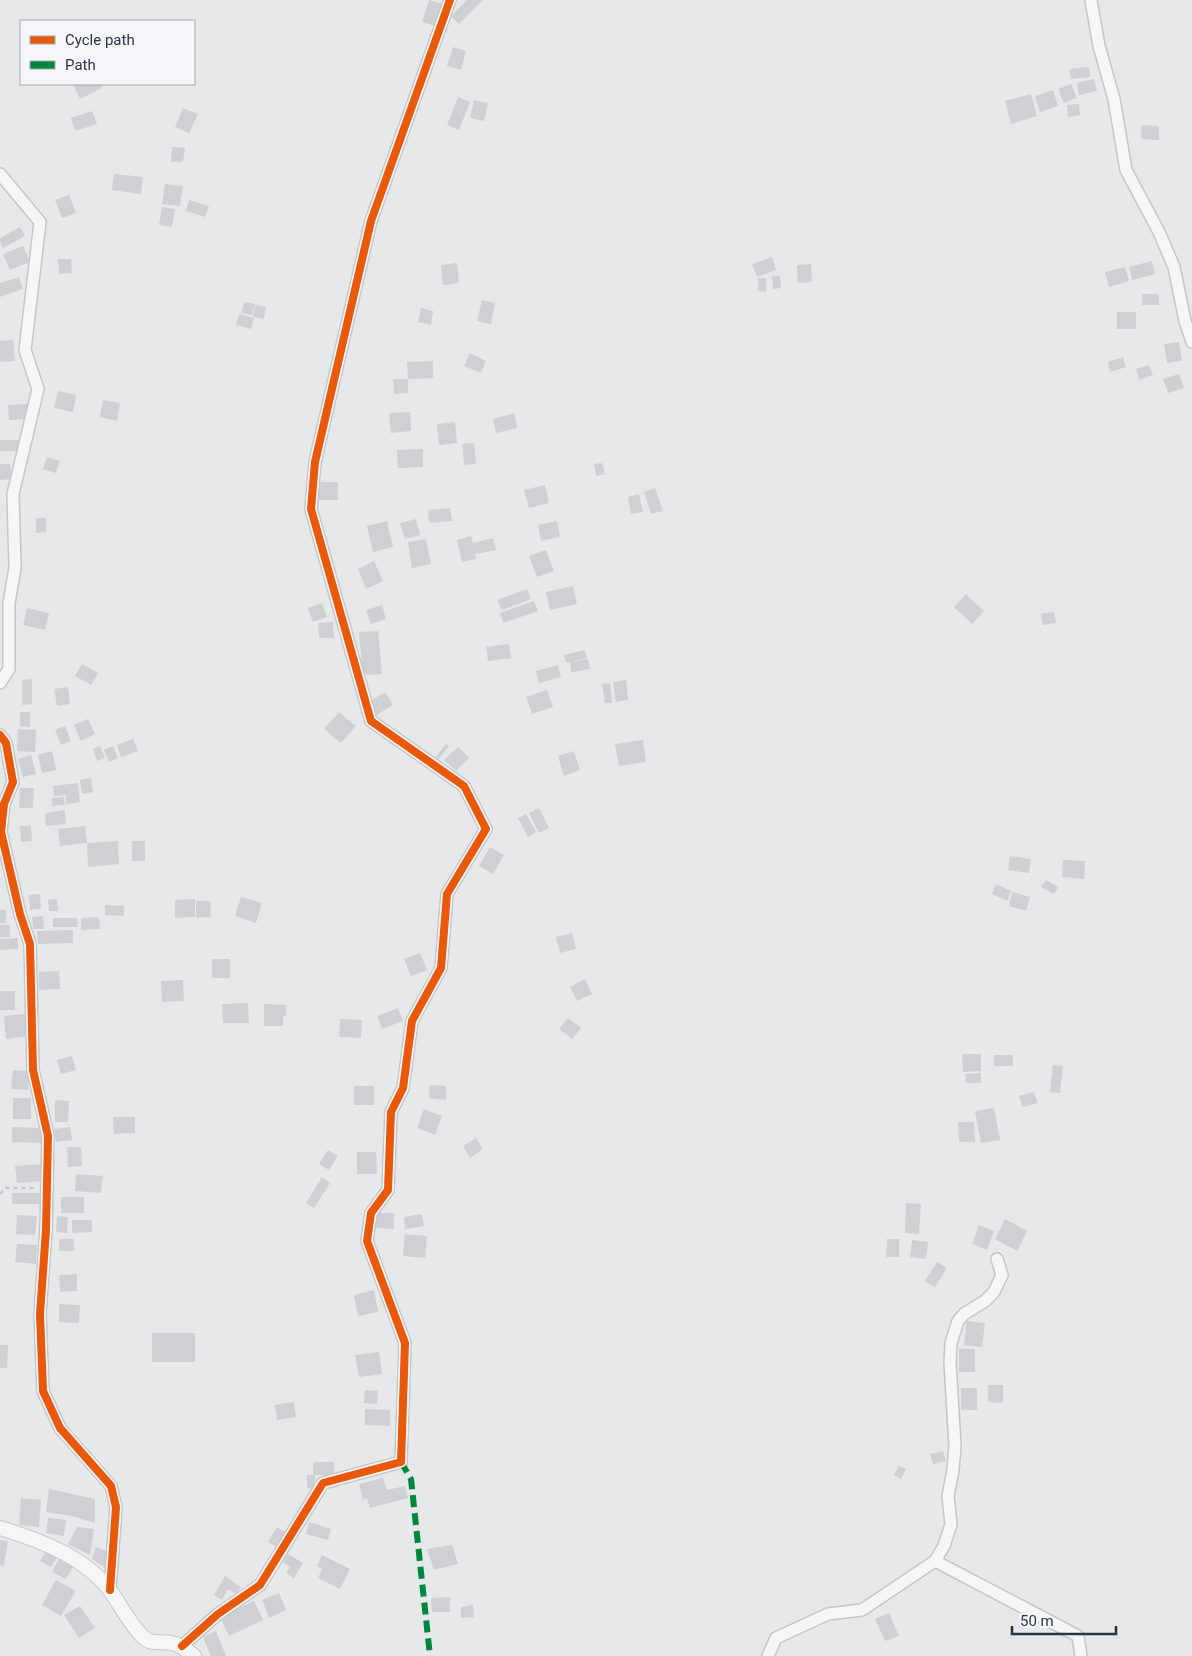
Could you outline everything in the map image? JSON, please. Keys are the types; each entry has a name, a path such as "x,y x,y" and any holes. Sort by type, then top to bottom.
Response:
{"street":[{"path":"182,1646 218,1614 260,1585 324,1483 401,1462 405,1342 367,1241 371,1213 388,1190 391,1112 403,1088 412,1021 441,968 446,894 486,829 464,786 371,721 311,509 315,462 371,221 450,0"},
{"path":"1091,0 1099,46 1114,98 1126,170 1159,232 1174,267 1192,342"},
{"path":"0,174 40,222 25,350 38,388 13,494 15,568 9,603 9,669 0,683"},
{"path":"0,735 6,743 13,782 4,804 1,832 20,914 30,944 33,1070 48,1136 46,1230 40,1314 43,1391 60,1428 111,1486 116,1507 110,1590"},
{"path":"768,1656 776,1638 828,1614 862,1610 935,1561 944,1546 951,1524 948,1496 954,1470 951,1344 958,1321 964,1314 994,1292 1002,1275 997,1259"},
{"path":"0,1528 55,1549 95,1573 110,1590 142,1637 152,1642 182,1646 194,1656"},
{"path":"935,1561 1078,1636 1081,1656"}],"path":[{"path":"0,1194 6,1188 46,1188"}],"building":[{"path":"429,0 442,4 435,26 422,22"},
{"path":"467,0 483,0 459,24 451,16"},
{"path":"453,47 466,51 461,70 447,66"},
{"path":"1089,67 1090,77 1071,79 1069,69"},
{"path":"1094,79 1097,91 1079,95 1077,83"},
{"path":"1071,84 1077,98 1064,103 1058,89"},
{"path":"73,85 100,85 102,88 80,99"},
{"path":"1053,90 1058,106 1040,112 1035,96"},
{"path":"1031,94 1037,116 1011,124 1005,101"},
{"path":"458,97 470,102 459,130 447,125"},
{"path":"474,100 488,103 484,121 470,118"},
{"path":"1079,104 1080,115 1068,117 1067,105"},
{"path":"183,108 198,114 189,133 175,127"},
{"path":"92,111 97,124 75,131 71,118"},
{"path":"1142,125 1159,126 1159,140 1141,139"},
{"path":"172,147 185,148 183,162 171,162"},
{"path":"114,174 143,177 141,194 112,190"},
{"path":"165,184 183,186 180,206 162,204"},
{"path":"69,195 76,213 62,218 55,200"},
{"path":"189,200 209,206 205,217 186,211"},
{"path":"162,207 175,209 172,227 159,225"},
{"path":"20,227 25,236 3,248 0,238"},
{"path":"23,246 30,262 10,270 3,254"},
{"path":"772,257 776,270 757,277 752,264"},
{"path":"58,259 71,259 72,273 59,274"},
{"path":"1152,261 1155,274 1132,280 1129,267"},
{"path":"457,263 459,283 443,285 441,265"},
{"path":"811,264 812,282 798,283 797,265"},
{"path":"1125,267 1129,281 1109,287 1105,272"},
{"path":"772,276 780,276 781,288 773,289"},
{"path":"19,277 23,289 0,297 0,283"},
{"path":"758,278 766,278 766,292 758,291"},
{"path":"1142,294 1159,294 1159,305 1142,305"},
{"path":"482,300 495,303 491,324 477,321"},
{"path":"244,302 255,304 252,315 241,313"},
{"path":"255,305 266,307 264,319 253,317"},
{"path":"421,308 433,311 431,325 418,322"},
{"path":"1117,312 1136,312 1136,329 1117,329"},
{"path":"239,314 254,318 251,329 236,325"},
{"path":"13,340 15,361 0,362 0,341"},
{"path":"1179,342 1182,361 1167,363 1164,344"},
{"path":"470,353 486,361 481,373 464,366"},
{"path":"1123,357 1126,367 1110,372 1108,362"},
{"path":"433,361 433,378 408,379 407,362"},
{"path":"1149,365 1153,375 1139,380 1136,369"},
{"path":"1179,374 1184,388 1168,393 1163,379"},
{"path":"393,379 408,379 408,393 394,394"},
{"path":"58,391 76,395 73,412 54,408"},
{"path":"103,400 120,403 117,421 100,417"},
{"path":"27,404 28,419 9,420 8,405"},
{"path":"410,412 411,431 391,433 389,413"},
{"path":"514,413 517,428 496,433 493,419"},
{"path":"455,422 457,443 439,445 437,424"},
{"path":"0,440 21,440 21,451 0,451"},
{"path":"474,443 476,464 464,465 462,444"},
{"path":"423,449 423,467 398,468 397,450"},
{"path":"47,457 60,461 56,473 43,469"},
{"path":"602,463 605,474 596,476 594,464"},
{"path":"0,464 10,464 11,479 0,480"},
{"path":"318,482 338,482 338,500 318,500"},
{"path":"545,485 549,503 529,508 524,490"},
{"path":"655,488 663,511 651,514 644,492"},
{"path":"639,494 643,512 631,514 628,497"},
{"path":"450,508 452,521 429,523 428,510"},
{"path":"36,518 46,518 46,532 36,533"},
{"path":"416,519 420,535 405,539 400,523"},
{"path":"387,521 393,547 373,552 367,526"},
{"path":"557,521 560,537 541,541 538,525"},
{"path":"471,536 473,543 493,538 496,550 475,554 476,559 462,562 457,540"},
{"path":"426,539 431,564 412,568 408,542"},
{"path":"546,550 554,571 537,577 529,556"},
{"path":"374,561 383,581 366,589 358,569"},
{"path":"573,586 577,604 550,610 546,592"},
{"path":"527,589 531,599 502,610 497,600"},
{"path":"966,594 984,611 972,624 954,607"},
{"path":"534,601 538,611 503,623 500,613"},
{"path":"322,603 327,617 313,622 308,608"},
{"path":"382,605 386,619 371,624 366,610"},
{"path":"27,608 49,613 45,630 23,625"},
{"path":"1054,612 1056,623 1043,625 1041,614"},
{"path":"333,622 334,638 319,638 318,623"},
{"path":"378,631 382,674 363,675 359,632"},
{"path":"509,644 511,658 488,661 486,647"},
{"path":"585,650 587,658 566,663 564,655"},
{"path":"588,659 590,669 571,672 570,662"},
{"path":"82,664 98,673 91,685 75,676"},
{"path":"558,665 561,677 539,683 536,671"},
{"path":"32,679 32,704 22,705 22,680"},
{"path":"626,680 628,700 616,702 613,682"},
{"path":"610,683 612,703 605,703 602,684"},
{"path":"68,687 70,704 57,706 54,689"},
{"path":"547,690 553,707 532,714 526,697"},
{"path":"385,692 393,705 375,716 367,703"},
{"path":"20,712 30,712 30,727 20,726"},
{"path":"339,712 356,726 341,743 324,729"},
{"path":"88,719 95,734 81,741 74,725"},
{"path":"65,726 71,741 61,745 55,730"},
{"path":"18,729 36,730 35,752 17,751"},
{"path":"133,739 138,751 121,757 117,745"},
{"path":"643,740 646,762 619,766 615,744"},
{"path":"446,744 449,746 437,761 434,759"},
{"path":"100,746 105,758 97,761 93,749"},
{"path":"113,746 118,758 109,762 104,750"},
{"path":"458,747 469,758 456,771 444,760"},
{"path":"52,751 56,770 42,773 38,755"},
{"path":"574,751 580,770 564,776 558,756"},
{"path":"31,755 36,774 23,777 18,759"},
{"path":"91,778 93,792 82,794 80,780"},
{"path":"78,783 80,802 66,804 66,795 54,796 53,786"},
{"path":"20,788 34,788 33,808 19,808"},
{"path":"64,797 65,805 52,806 52,798"},
{"path":"539,808 549,828 539,833 529,813"},
{"path":"65,810 66,824 46,826 45,813"},
{"path":"526,814 536,832 528,837 518,818"},
{"path":"20,826 31,826 32,841 21,842"},
{"path":"85,826 87,843 60,846 58,829"},
{"path":"118,841 119,864 88,867 87,843"},
{"path":"132,841 145,841 145,861 132,861"},
{"path":"490,847 504,855 493,874 479,866"},
{"path":"1010,856 1031,859 1029,873 1008,870"},
{"path":"1063,860 1085,861 1084,879 1062,877"},
{"path":"1046,880 1058,887 1054,894 1041,887"},
{"path":"996,884 1011,891 1007,901 992,894"},
{"path":"1012,892 1030,897 1026,911 1009,906"},
{"path":"40,894 41,909 30,910 29,895"},
{"path":"241,897 262,903 256,923 235,916"},
{"path":"57,899 58,911 49,911 48,900"},
{"path":"195,899 195,917 175,918 175,900"},
{"path":"196,901 210,901 211,917 196,918"},
{"path":"105,905 124,906 124,916 105,915"},
{"path":"0,910 6,910 6,923 0,923"},
{"path":"43,916 44,929 33,929 32,917"},
{"path":"99,917 100,929 81,930 81,918"},
{"path":"53,918 77,918 78,927 53,927"},
{"path":"0,925 10,925 10,937 0,937"},
{"path":"73,930 73,943 38,944 37,931"},
{"path":"572,933 576,949 560,953 556,937"},
{"path":"18,938 18,949 0,950 0,939"},
{"path":"420,953 427,970 411,976 404,959"},
{"path":"212,959 230,959 230,978 212,978"},
{"path":"59,971 60,989 39,990 39,972"},
{"path":"585,979 592,994 577,1001 570,987"},
{"path":"183,980 184,1001 162,1002 161,981"},
{"path":"0,991 15,991 15,1010 0,1010"},
{"path":"248,1003 249,1023 223,1023 222,1004"},
{"path":"264,1004 286,1005 286,1016 283,1016 283,1026 264,1026"},
{"path":"398,1008 403,1021 382,1029 377,1016"},
{"path":"25,1014 28,1036 6,1039 4,1016"},
{"path":"568,1018 581,1028 572,1039 559,1029"},
{"path":"340,1019 362,1020 361,1038 339,1037"},
{"path":"962,1054 981,1054 981,1071 963,1072"},
{"path":"994,1055 1013,1055 1013,1066 994,1066"},
{"path":"72,1056 76,1070 61,1074 57,1060"},
{"path":"1053,1065 1063,1066 1060,1093 1050,1092"},
{"path":"13,1070 30,1071 28,1090 11,1089"},
{"path":"981,1073 981,1083 966,1083 965,1074"},
{"path":"430,1085 446,1086 446,1100 429,1098"},
{"path":"354,1086 374,1086 374,1105 354,1105"},
{"path":"1034,1092 1038,1103 1023,1107 1019,1096"},
{"path":"13,1098 31,1098 31,1119 13,1119"},
{"path":"55,1100 69,1101 68,1122 55,1122"},
{"path":"994,1108 1000,1140 981,1143 975,1111"},
{"path":"424,1109 442,1116 435,1135 417,1128"},
{"path":"113,1117 135,1117 135,1133 114,1134"},
{"path":"958,1122 974,1122 975,1142 959,1142"},
{"path":"12,1127 43,1128 42,1143 12,1142"},
{"path":"70,1127 72,1140 56,1142 54,1129"},
{"path":"476,1138 483,1149 470,1158 463,1146"},
{"path":"67,1147 81,1147 82,1166 68,1167"},
{"path":"328,1150 338,1156 329,1170 319,1164"},
{"path":"357,1152 376,1152 377,1174 357,1174"},
{"path":"43,1164 44,1181 17,1183 15,1166"},
{"path":"76,1174 103,1176 101,1193 75,1191"},
{"path":"322,1177 330,1183 314,1208 306,1203"},
{"path":"12,1193 42,1193 42,1204 12,1204"},
{"path":"61,1197 84,1197 84,1213 61,1213"},
{"path":"906,1203 921,1204 919,1234 905,1233"},
{"path":"377,1213 394,1213 394,1229 376,1228"},
{"path":"422,1214 424,1226 405,1229 404,1217"},
{"path":"17,1215 37,1216 35,1235 16,1234"},
{"path":"57,1216 68,1217 67,1233 56,1232"},
{"path":"1005,1219 1027,1231 1017,1251 995,1239"},
{"path":"72,1220 92,1220 92,1232 72,1233"},
{"path":"979,1225 994,1231 987,1250 972,1244"},
{"path":"405,1234 427,1236 425,1258 403,1256"},
{"path":"59,1239 74,1239 74,1251 59,1251"},
{"path":"887,1239 899,1239 899,1257 886,1257"},
{"path":"912,1240 928,1242 926,1259 910,1257"},
{"path":"17,1244 37,1245 36,1264 15,1262"},
{"path":"937,1262 947,1268 935,1287 925,1281"},
{"path":"77,1274 77,1291 60,1292 59,1275"},
{"path":"374,1290 378,1312 358,1316 354,1295"},
{"path":"59,1304 80,1305 79,1323 59,1322"},
{"path":"967,1321 985,1323 982,1347 964,1345"},
{"path":"152,1333 195,1333 195,1362 152,1362"},
{"path":"0,1345 8,1345 7,1368 0,1368"},
{"path":"959,1349 975,1349 975,1372 959,1372"},
{"path":"379,1352 382,1374 359,1377 355,1355"},
{"path":"988,1385 1003,1385 1003,1403 988,1402"},
{"path":"961,1388 977,1388 977,1410 961,1410"},
{"path":"365,1390 378,1391 377,1404 364,1403"},
{"path":"294,1402 296,1417 277,1420 275,1405"},
{"path":"365,1409 390,1410 390,1426 365,1425"},
{"path":"943,1451 946,1461 933,1464 930,1454"},
{"path":"313,1462 334,1462 334,1475 315,1475 315,1489 307,1488 307,1475 313,1475"},
{"path":"899,1466 906,1469 901,1479 894,1475"},
{"path":"383,1478 387,1490 405,1486 408,1498 370,1508 367,1498 363,1500 359,1484"},
{"path":"49,1489 95,1499 95,1523 72,1516 46,1512"},
{"path":"21,1498 41,1500 39,1527 19,1525"},
{"path":"48,1518 66,1520 64,1536 46,1533"},
{"path":"309,1522 331,1529 328,1540 306,1534"},
{"path":"77,1527 94,1529 90,1555 68,1544"},
{"path":"277,1527 289,1534 280,1549 268,1542"},
{"path":"0,1540 8,1541 4,1566 0,1565"},
{"path":"452,1545 458,1564 434,1570 427,1549"},
{"path":"96,1547 109,1552 104,1567 92,1559"},
{"path":"46,1551 57,1557 51,1567 40,1561"},
{"path":"288,1554 303,1563 294,1578 286,1573 290,1567 283,1562"},
{"path":"322,1555 350,1569 340,1589 318,1578 322,1569 317,1566"},
{"path":"59,1559 73,1567 66,1579 52,1572"},
{"path":"225,1576 241,1587 236,1594 228,1589 222,1600 214,1595"},
{"path":"56,1580 76,1591 61,1616 42,1605"},
{"path":"279,1593 286,1610 269,1618 262,1600"},
{"path":"450,1597 450,1612 432,1612 431,1598"},
{"path":"254,1601 263,1620 229,1636 220,1617"},
{"path":"473,1605 474,1617 461,1618 461,1607"},
{"path":"80,1606 95,1628 79,1638 64,1615"},
{"path":"889,1613 899,1636 885,1641 875,1619"},
{"path":"216,1631 226,1656 211,1656 203,1637"}],"marked path":[{"path":"401,1462 411,1479 430,1656"}],"cycle path":[{"path":"182,1646 218,1614 260,1585 323,1483 401,1462 405,1343 367,1241 371,1213 388,1190 391,1112 403,1088 412,1021 441,968 447,894 486,829 464,786 371,721 311,509 315,462 371,221 450,0"},
{"path":"0,735 6,743 13,782 4,804 1,832 20,914 30,944 33,1070 48,1136 46,1230 40,1314 43,1391 60,1428 111,1486 116,1507 110,1590"}]}
